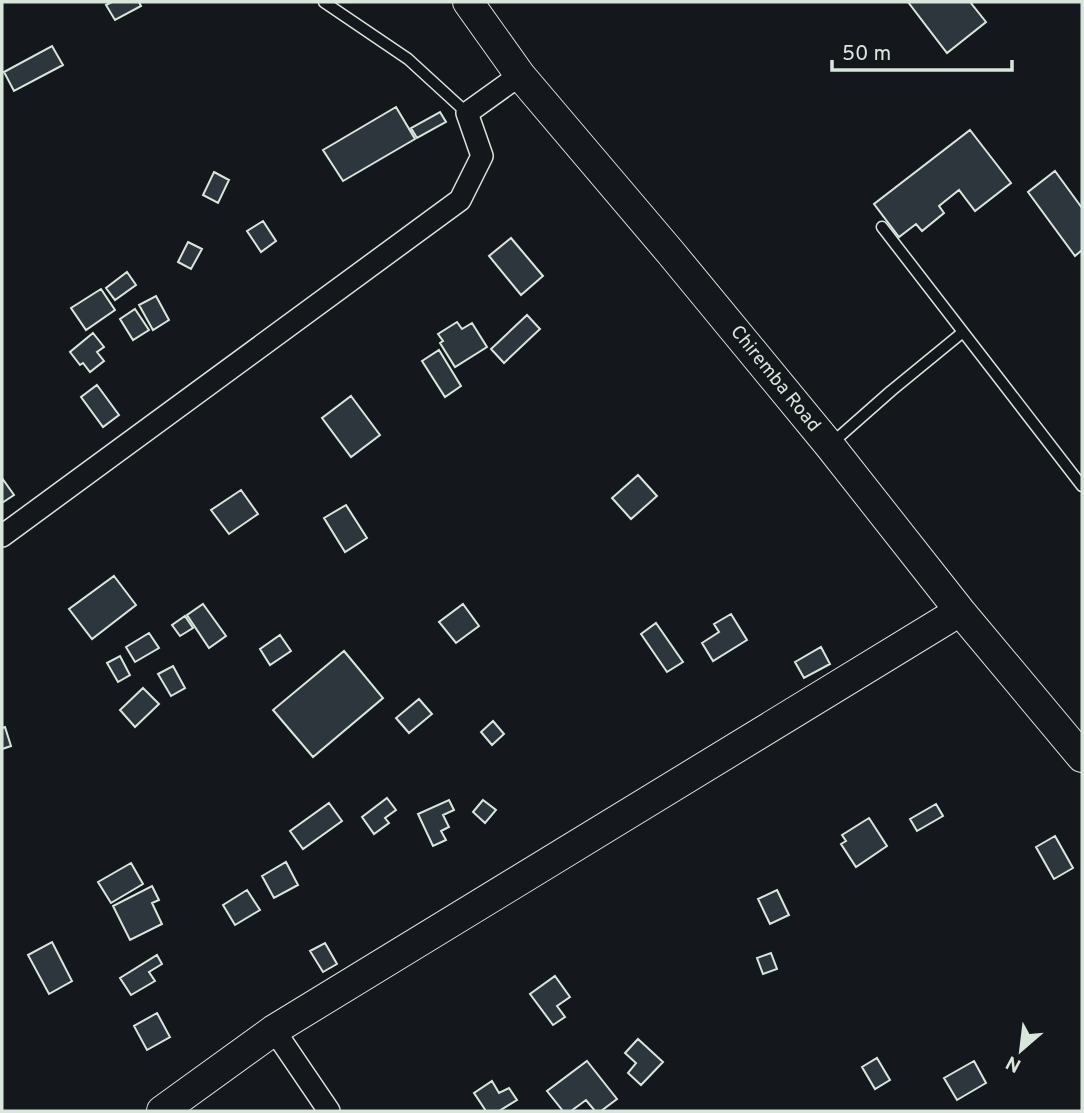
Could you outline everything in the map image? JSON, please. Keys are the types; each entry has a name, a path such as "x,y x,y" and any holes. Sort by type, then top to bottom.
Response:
{"main road":[{"name":"Chiremba Road","path":"468,2 520,75 671,253 830,446 960,611 1082,757"},
{"path":"162,1111 274,1030 960,611"}],"street":[{"path":"2,536 460,200 482,156 467,113 520,75"},
{"path":"274,1030 328,1111"}],"lane":[{"path":"324,2 408,60 467,113"},
{"path":"883,227 1082,486"},
{"path":"830,446 963,332"}],"building":[{"path":"112,2 139,2 141,6 115,20 106,5"},
{"path":"908,2 970,2 986,22 947,53"},
{"path":"52,46 63,65 14,91 4,72"},
{"path":"396,107 415,139 343,181 323,150"},
{"path":"440,112 446,122 417,138 411,128"},
{"path":"970,130 1011,183 975,211 959,190 939,206 944,213 922,231 916,224 899,237 874,204"},
{"path":"1055,171 1082,208 1082,250 1075,256 1028,192"},
{"path":"214,172 229,180 218,203 203,195"},
{"path":"263,221 276,241 261,252 247,231"},
{"path":"511,238 543,276 521,295 489,256"},
{"path":"188,242 202,249 191,269 178,262"},
{"path":"127,272 136,285 115,300 106,288"},
{"path":"101,289 115,310 86,330 71,308"},
{"path":"156,296 169,320 153,330 139,305"},
{"path":"135,309 149,330 133,340 120,319"},
{"path":"527,315 540,329 504,363 491,349"},
{"path":"457,322 462,329 472,323 487,347 455,367 440,343 443,341 438,334"},
{"path":"93,333 104,347 97,352 104,361 90,372 83,363 80,365 70,352"},
{"path":"439,350 461,386 445,397 422,361"},
{"path":"97,385 119,415 103,427 81,397"},
{"path":"351,396 380,435 351,457 322,418"},
{"path":"638,475 657,496 631,519 612,498"},
{"path":"2,478 14,495 2,503"},
{"path":"241,490 258,514 229,534 211,510"},
{"path":"346,505 367,538 345,552 324,518"},
{"path":"114,576 136,605 92,639 69,609"},
{"path":"203,604 226,636 209,648 187,615"},
{"path":"463,604 479,626 456,643 439,622"},
{"path":"731,614 747,640 713,661 702,643 719,632 714,624"},
{"path":"185,616 193,628 180,636 172,625"},
{"path":"656,623 683,662 667,672 641,634"},
{"path":"149,633 159,648 135,662 126,647"},
{"path":"280,635 291,651 270,665 260,649"},
{"path":"821,647 830,664 804,678 795,662"},
{"path":"344,651 383,698 313,757 273,710"},
{"path":"120,656 130,675 118,682 107,663"},
{"path":"173,666 185,688 171,696 158,674"},
{"path":"143,688 159,704 135,727 120,710"},
{"path":"419,699 432,714 409,733 396,718"},
{"path":"493,721 504,734 492,745 481,732"},
{"path":"5,727 11,746 2,749 2,728"},
{"path":"387,798 396,810 385,818 389,823 374,834 362,817"},
{"path":"449,800 454,810 443,815 449,827 441,831 446,840 433,846 418,814"},
{"path":"483,800 496,810 485,823 473,812"},
{"path":"329,803 342,821 303,849 290,831"},
{"path":"936,804 943,816 917,831 910,819"},
{"path":"869,818 887,846 856,867 841,844 846,841 842,835"},
{"path":"1055,836 1073,868 1054,879 1036,847"},
{"path":"286,862 298,885 274,898 262,876"},
{"path":"131,863 143,884 111,903 98,882"},
{"path":"152,886 159,900 152,903 162,924 130,940 113,906"},
{"path":"247,890 260,910 235,925 223,905"},
{"path":"777,890 789,915 770,924 758,899"},
{"path":"52,942 72,981 49,994 28,955"},
{"path":"325,943 337,964 323,972 310,951"},
{"path":"771,953 777,969 763,974 757,958"},
{"path":"157,955 162,964 149,972 155,981 131,995 120,978"},
{"path":"555,976 570,997 557,1006 565,1017 553,1025 530,994"},
{"path":"157,1013 170,1037 147,1050 134,1026"},
{"path":"638,1039 663,1062 641,1085 628,1073 636,1063 625,1053"},
{"path":"877,1058 890,1080 875,1089 862,1067"},
{"path":"587,1061 617,1099 601,1111 595,1111 586,1100 571,1111 563,1111 547,1091"},
{"path":"974,1061 986,1083 957,1100 944,1078"},
{"path":"492,1081 499,1093 509,1088 517,1100 499,1111 486,1111 474,1093"}]}
